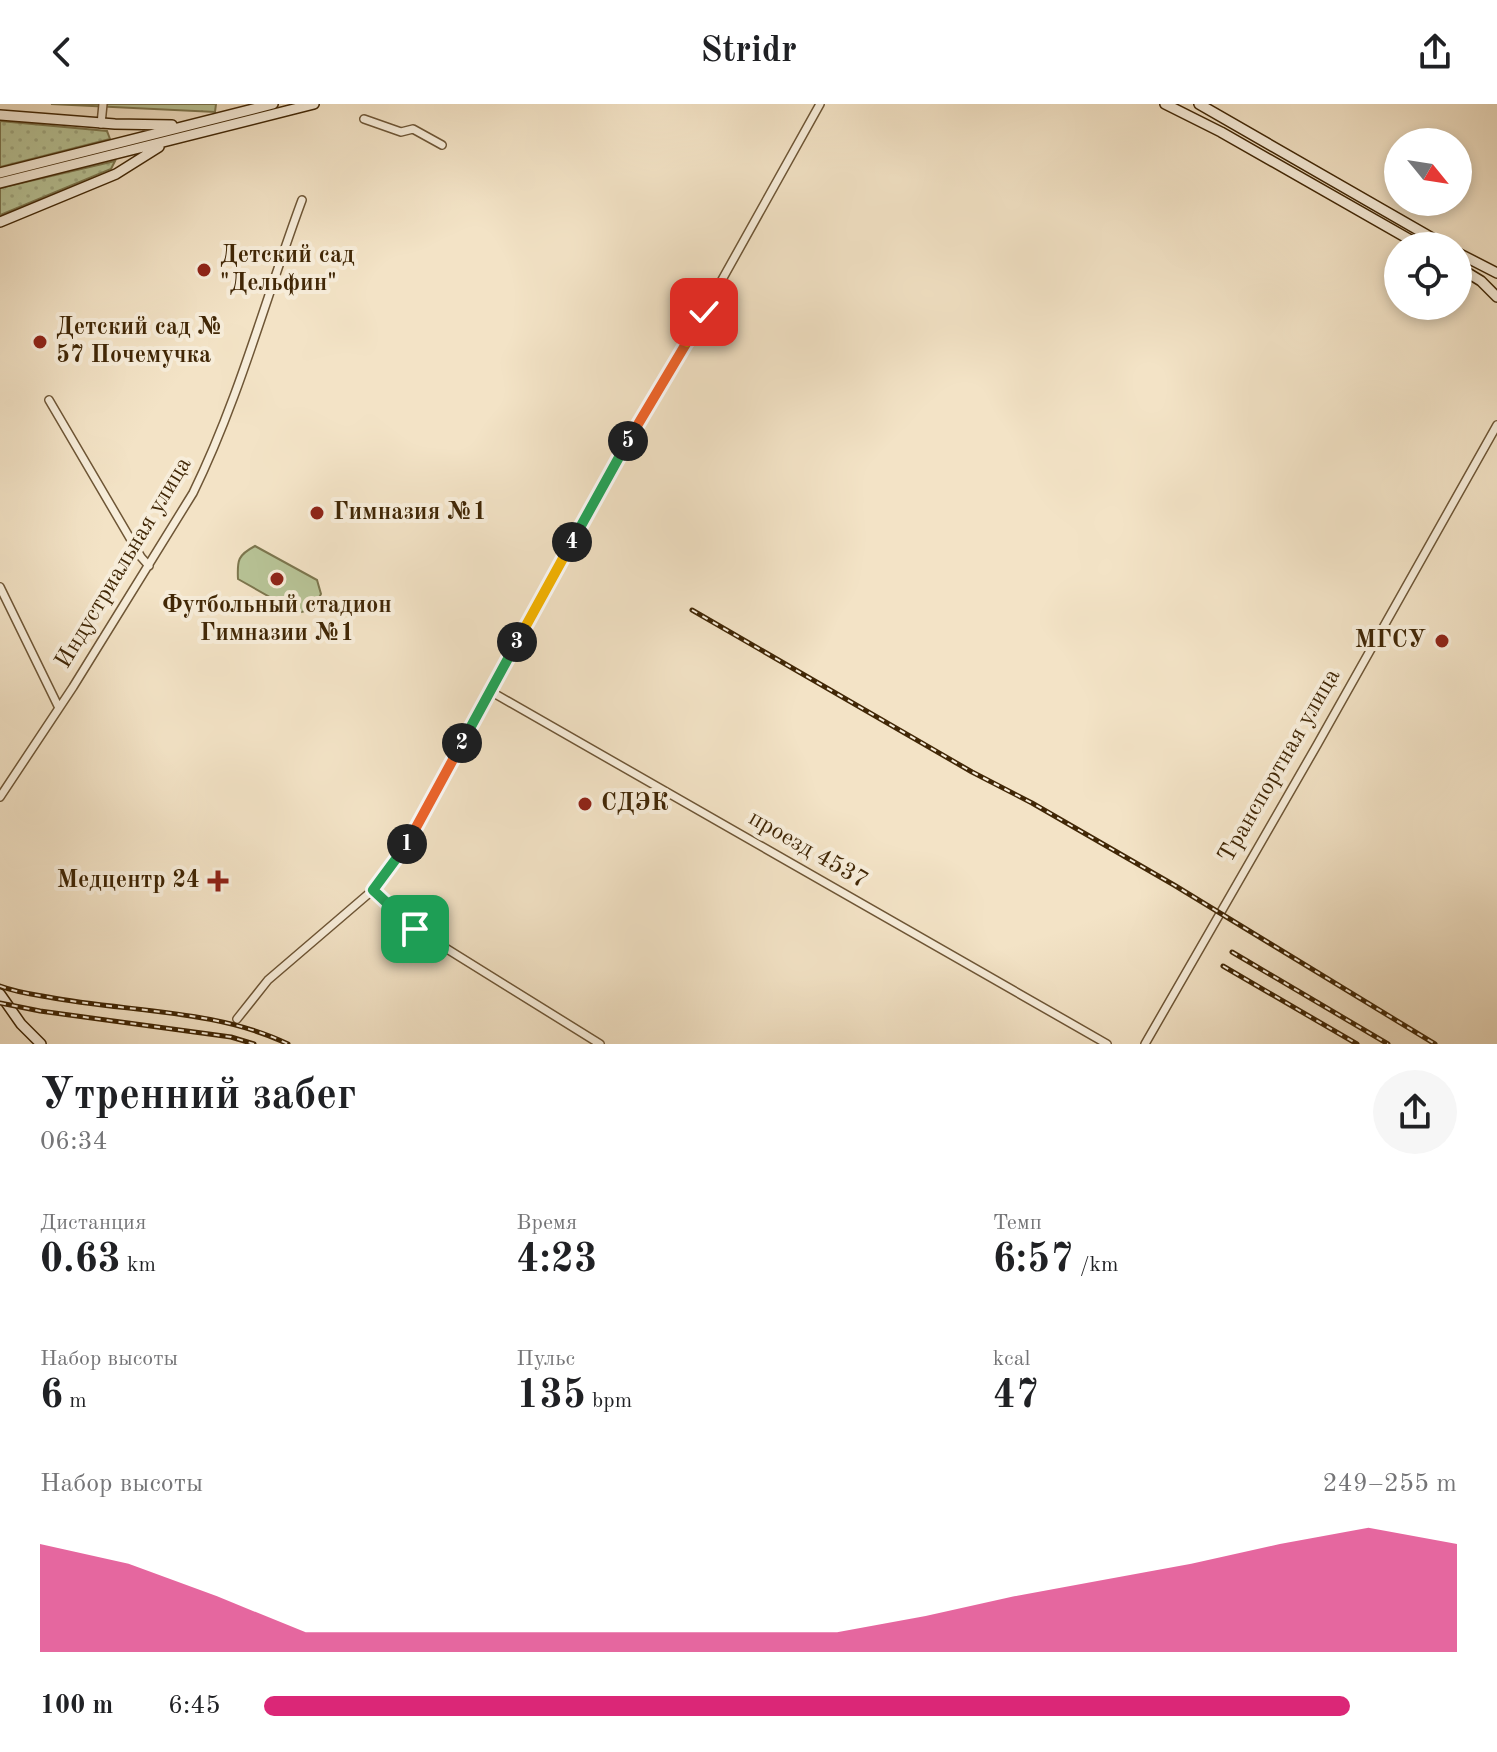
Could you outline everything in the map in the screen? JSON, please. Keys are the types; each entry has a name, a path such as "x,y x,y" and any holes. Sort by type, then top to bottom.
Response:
{"main road":[{"path":"0,173 273,104"},
{"path":"0,183 314,104"},
{"path":"1165,104 1212,126 1397,232"},
{"path":"1199,104 1422,232"},
{"path":"0,115 101,124 184,125"},
{"path":"0,222 116,174 166,143"},
{"path":"1472,260 1497,273"},
{"path":"1472,276 1497,297"},
{"path":"0,994 21,1024 41,1044"}],"street":[{"path":"101,124 103,104"},
{"path":"237,1019 268,980 373,890 405,846 599,491 704,312 820,104"},
{"path":"364,119 401,132 413,129 442,145"},
{"name":"Индустриальная улица","path":"0,797 149,566 208,462 302,200"},
{"path":"49,400 149,566"},
{"name":"Транспортная улица","path":"1145,1044 1497,425"},
{"path":"0,587 59,708"},
{"name":"проезд 4537","path":"490,691 1107,1044"},
{"path":"373,890 415,929 600,1044"}],"green space":[{"path":"51,104 216,104 215,112"},
{"path":"0,121 107,131 110,139 0,167"},
{"path":"115,161 111,169 0,215 0,188"},
{"name":"Футбольный стадион Гимназии №1","path":"255,546 317,580 321,594 313,609 298,613 238,579 240,559"}],"railway":[{"path":"692,610 1174,885 1435,1044"},
{"path":"1232,952 1388,1044"},
{"path":"1223,966 1357,1044"},
{"path":"0,986 78,1002 231,1024 288,1044"},
{"path":"0,1003 231,1037 254,1044"}],"place":[{"name":"Детский сад \"Дельфин\"","path":"204,270"},
{"name":"Детский сад № 57 Почемучка","path":"40,342"},
{"name":"Гимназия №1","path":"317,513"},
{"name":"Футбольный стадион Гимназии №1","path":"277,579"},
{"name":"МГСУ","path":"1442,641"},
{"name":"СДЭК","path":"585,804"},
{"name":"Медцентр 24","path":"218,881"}],"route":[{"path":"415,929 373,890 405,846 599,491 704,312"}]}
